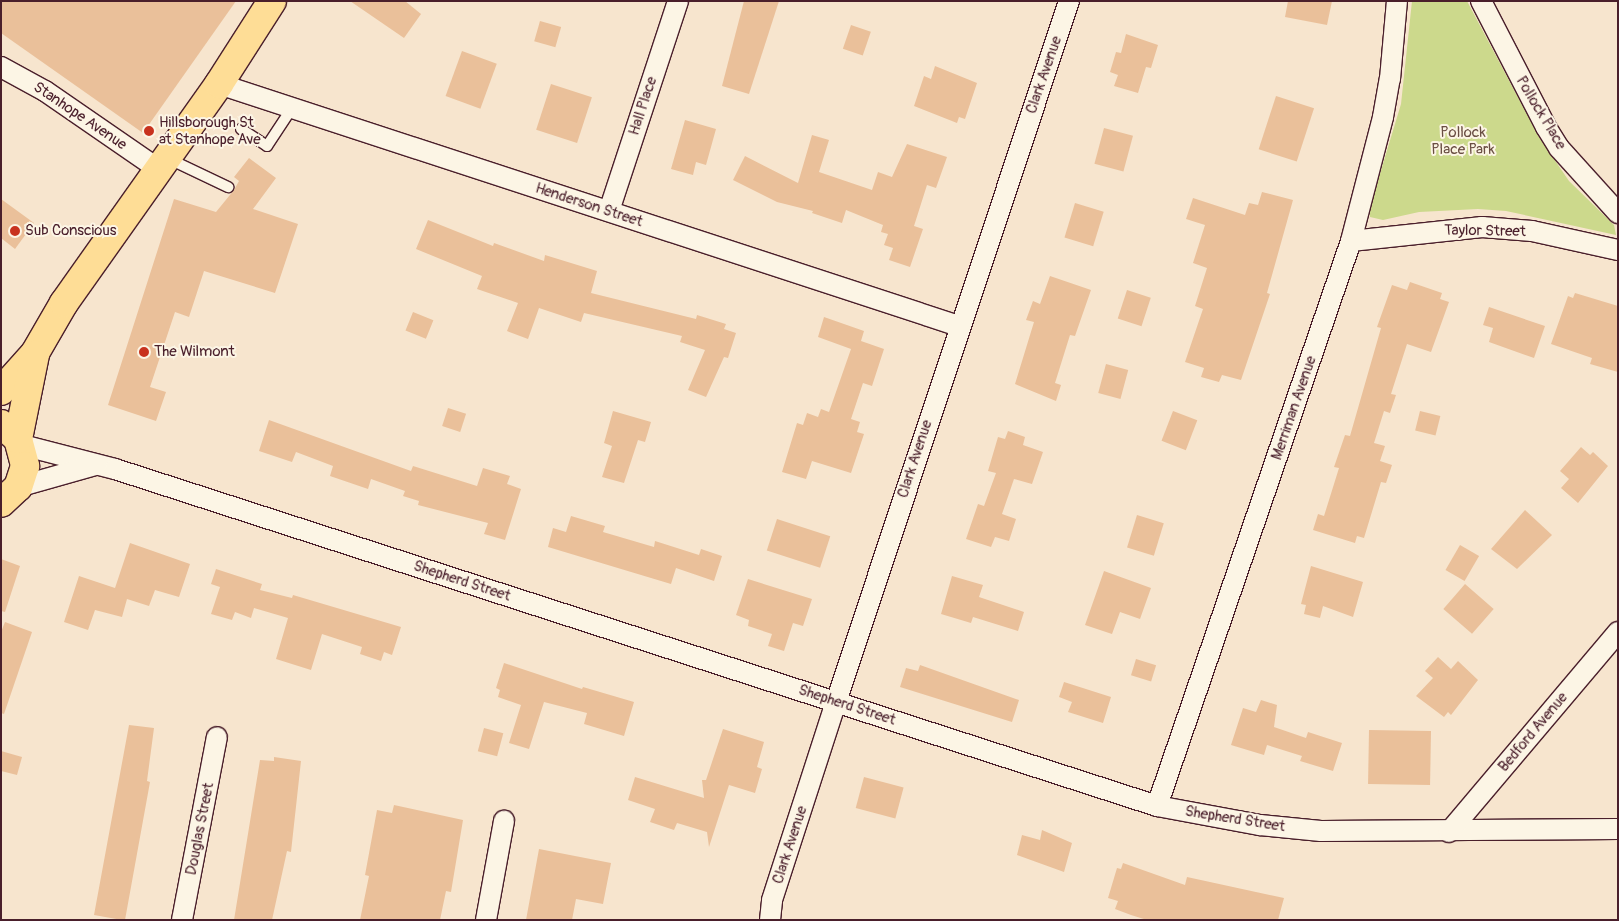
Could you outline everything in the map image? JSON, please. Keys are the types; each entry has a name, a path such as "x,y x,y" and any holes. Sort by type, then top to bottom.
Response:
{"main road":[{"path":"1,391 35,352 64,303 219,84 272,1"},
{"path":"10,495 25,466 14,436 35,352"}],"street":[{"name":"Hall Place","path":"608,211 678,1"},
{"name":"Clark Avenue","path":"770,920 772,900 836,702 959,326 1069,1"},
{"name":"Merriman Avenue","path":"1157,806 1351,241 1387,98 1397,1"},
{"name":"Pollock Place","path":"1481,1 1546,127 1560,148 1618,213"},
{"name":"Stanhope Avenue","path":"1,67 45,91 162,163"},
{"name":"Henderson Street","path":"219,84 959,326"},
{"name":"Taylor Street","path":"1351,241 1482,227 1532,231 1618,250"},
{"name":"Shepherd Street","path":"14,436 96,465 1157,806 1286,828 1448,832 1618,829"},
{"path":"10,495 96,465"},
{"name":"Bedford Avenue","path":"1448,832 1618,632"},
{"name":"Douglas Street","path":"182,920 218,738"},
{"path":"486,920 504,821"}],"lane":[{"path":"241,129 268,146 292,108"},
{"path":"162,163 228,187"}],"green space":[{"name":"Pollock Place Park","path":"1412,1 1467,1 1539,137 1569,181 1614,225 1616,235 1506,211 1478,209 1419,212 1383,220 1370,217 1369,210 1401,104"}],"building":[{"path":"1,1 236,1 143,133 1,33"},
{"path":"350,1 405,1 421,14 404,38"},
{"path":"744,1 779,1 749,94 722,86"},
{"path":"1288,1 1332,1 1327,25 1285,17"},
{"path":"540,21 561,27 555,47 534,41"},
{"path":"851,25 871,32 863,55 843,49"},
{"path":"1126,34 1158,45 1151,68 1146,67 1138,93 1114,86 1118,75 1110,72 1116,52 1121,53"},
{"path":"462,51 497,64 480,109 446,96"},
{"path":"935,66 977,83 965,119 959,117 957,123 914,106 924,76 931,79"},
{"path":"551,84 592,97 577,143 536,130"},
{"path":"1276,96 1314,108 1297,162 1259,149"},
{"path":"685,120 716,129 706,165 696,162 693,175 671,169"},
{"path":"1104,128 1133,136 1123,172 1094,164"},
{"path":"812,135 829,140 819,172 872,190 878,172 892,177 907,144 947,157 936,188 927,185 914,226 923,229 910,267 889,260 893,248 884,245 888,234 881,232 883,225 846,210 842,223 812,213 813,211 777,202 733,180 745,156 798,183"},
{"path":"249,158 276,178 253,209 298,224 275,293 204,271 189,317 175,312 150,387 166,392 156,421 108,405 174,199 216,212 234,190 239,181 234,177"},
{"path":"1262,192 1293,200 1267,293 1270,294 1241,380 1222,375 1219,382 1201,377 1204,368 1185,362 1203,309 1195,306 1207,268 1193,263 1205,225 1186,219 1193,198 1245,215 1249,203 1258,205"},
{"name":"Sub Conscious","path":"1,199 34,223 15,249 1,238"},
{"path":"1075,203 1104,212 1093,246 1064,237"},
{"path":"428,220 493,246 494,243 544,261 545,255 597,271 591,293 696,319 697,315 726,324 724,329 736,333 728,358 724,357 706,397 688,390 705,350 680,342 682,336 584,313 581,322 539,308 528,339 507,331 518,303 477,289 482,276 416,249"},
{"path":"1050,276 1091,290 1075,336 1070,335 1055,383 1061,385 1056,401 1015,384 1034,322 1026,320 1033,301 1040,304"},
{"path":"1410,282 1442,293 1440,299 1449,302 1431,352 1407,344 1391,394 1396,395 1390,413 1384,411 1374,443 1385,446 1380,461 1392,465 1386,483 1381,482 1364,538 1357,536 1355,543 1313,530 1318,514 1324,516 1339,468 1334,467 1345,435 1350,436 1381,328 1377,327 1392,285 1407,290"},
{"path":"1127,290 1151,298 1142,326 1118,319"},
{"path":"1575,293 1618,306 1618,372 1590,364 1592,358 1551,344 1568,296 1573,298"},
{"path":"1489,307 1545,326 1534,358 1489,342 1493,328 1483,325"},
{"path":"413,312 433,320 426,339 406,331"},
{"path":"824,317 864,331 861,341 884,349 872,386 863,383 851,419 860,422 857,432 864,434 851,473 812,461 806,479 782,472 797,423 803,425 807,413 818,417 821,409 829,412 851,349 818,337"},
{"path":"1106,364 1128,370 1120,399 1098,393"},
{"path":"448,408 466,414 460,432 442,426"},
{"path":"613,411 651,422 645,442 638,440 624,483 602,477 612,446 604,443"},
{"path":"1173,411 1197,420 1186,450 1162,441"},
{"path":"1420,411 1440,416 1436,435 1415,430"},
{"path":"269,420 411,471 413,466 477,486 483,468 510,476 507,484 521,489 505,540 484,534 488,523 418,505 419,501 403,496 405,491 371,479 368,489 330,476 333,466 296,452 292,462 259,451"},
{"path":"1008,431 1025,437 1023,445 1043,452 1032,484 1014,479 1002,514 1016,519 1009,541 995,537 991,547 966,539 978,504 984,506 996,473 988,471 998,437 1005,439"},
{"path":"1581,447 1590,455 1593,452 1608,466 1578,503 1561,488 1569,479 1560,471"},
{"path":"1525,510 1552,535 1517,569 1491,549"},
{"path":"1137,515 1164,523 1154,556 1127,548"},
{"path":"571,516 605,526 603,532 654,547 655,541 699,555 701,549 722,556 714,581 676,568 671,584 548,547 553,528 566,532"},
{"path":"777,519 830,536 820,568 767,550"},
{"path":"130,543 190,564 179,597 155,590 149,606 127,599 122,617 95,610 88,630 64,622 79,576 115,588"},
{"path":"1460,545 1479,556 1465,581 1446,570"},
{"path":"1,559 20,566 5,612 1,611"},
{"path":"1311,566 1363,582 1353,617 1323,606 1320,618 1304,614 1306,605 1301,604"},
{"path":"216,569 262,584 260,590 292,598 293,595 401,627 392,655 384,652 381,661 360,654 362,647 322,634 311,670 276,659 288,618 254,608 251,618 235,612 232,620 211,614 220,587 211,584"},
{"path":"1104,571 1151,588 1140,619 1120,612 1112,634 1085,625"},
{"path":"952,576 983,585 979,597 1024,612 1018,631 973,617 971,623 941,614"},
{"path":"748,579 812,599 803,626 793,623 784,651 768,646 772,634 748,626 749,620 736,615"},
{"path":"1465,584 1494,609 1472,634 1443,609"},
{"path":"5,622 32,632 4,714 1,713 1,632"},
{"path":"1438,657 1451,669 1458,661 1478,680 1451,715 1448,712 1444,717 1416,696 1433,678 1425,671"},
{"path":"1136,659 1156,665 1151,681 1131,675"},
{"path":"504,663 582,689 583,687 634,702 624,736 584,724 587,713 544,702 529,749 509,743 521,705 498,697 500,690 496,688"},
{"path":"920,665 1019,700 1012,722 900,687 906,668 918,671"},
{"path":"1064,682 1111,697 1103,723 1068,712 1072,702 1059,697"},
{"path":"1261,700 1277,705 1274,727 1306,738 1308,732 1342,743 1333,771 1300,761 1302,756 1267,745 1264,755 1231,745 1243,708 1256,712"},
{"path":"129,725 154,728 147,781 150,782 125,920 122,920 94,915"},
{"path":"484,728 503,733 497,756 478,751"},
{"path":"723,729 764,742 757,767 762,769 755,793 729,785 709,847 707,832 677,823 674,830 650,822 655,809 628,800 635,777 704,798 702,780 706,780"},
{"path":"1369,730 1431,731 1430,785 1368,784"},
{"path":"1,751 22,757 17,775 1,771"},
{"path":"274,757 301,761 291,852 287,851 272,920 234,920 260,760 274,761"},
{"path":"864,777 904,788 895,819 856,808"},
{"path":"394,805 463,820 451,892 446,891 440,920 360,920 369,876 365,875 377,810 392,813"},
{"path":"1042,830 1072,843 1064,872 1017,855 1022,835 1040,840"},
{"path":"539,849 611,863 603,904 576,899 572,920 526,920"},
{"path":"1123,863 1185,885 1187,877 1284,898 1278,920 1147,920 1131,915 1115,909 1118,901 1108,898 1117,868 1121,869"}],"place":[{"name":"Hillsborough St at Stanhope Ave","path":"149,131"},
{"name":"Sub Conscious","path":"15,231"},
{"name":"The Wilmont","path":"144,352"}]}
